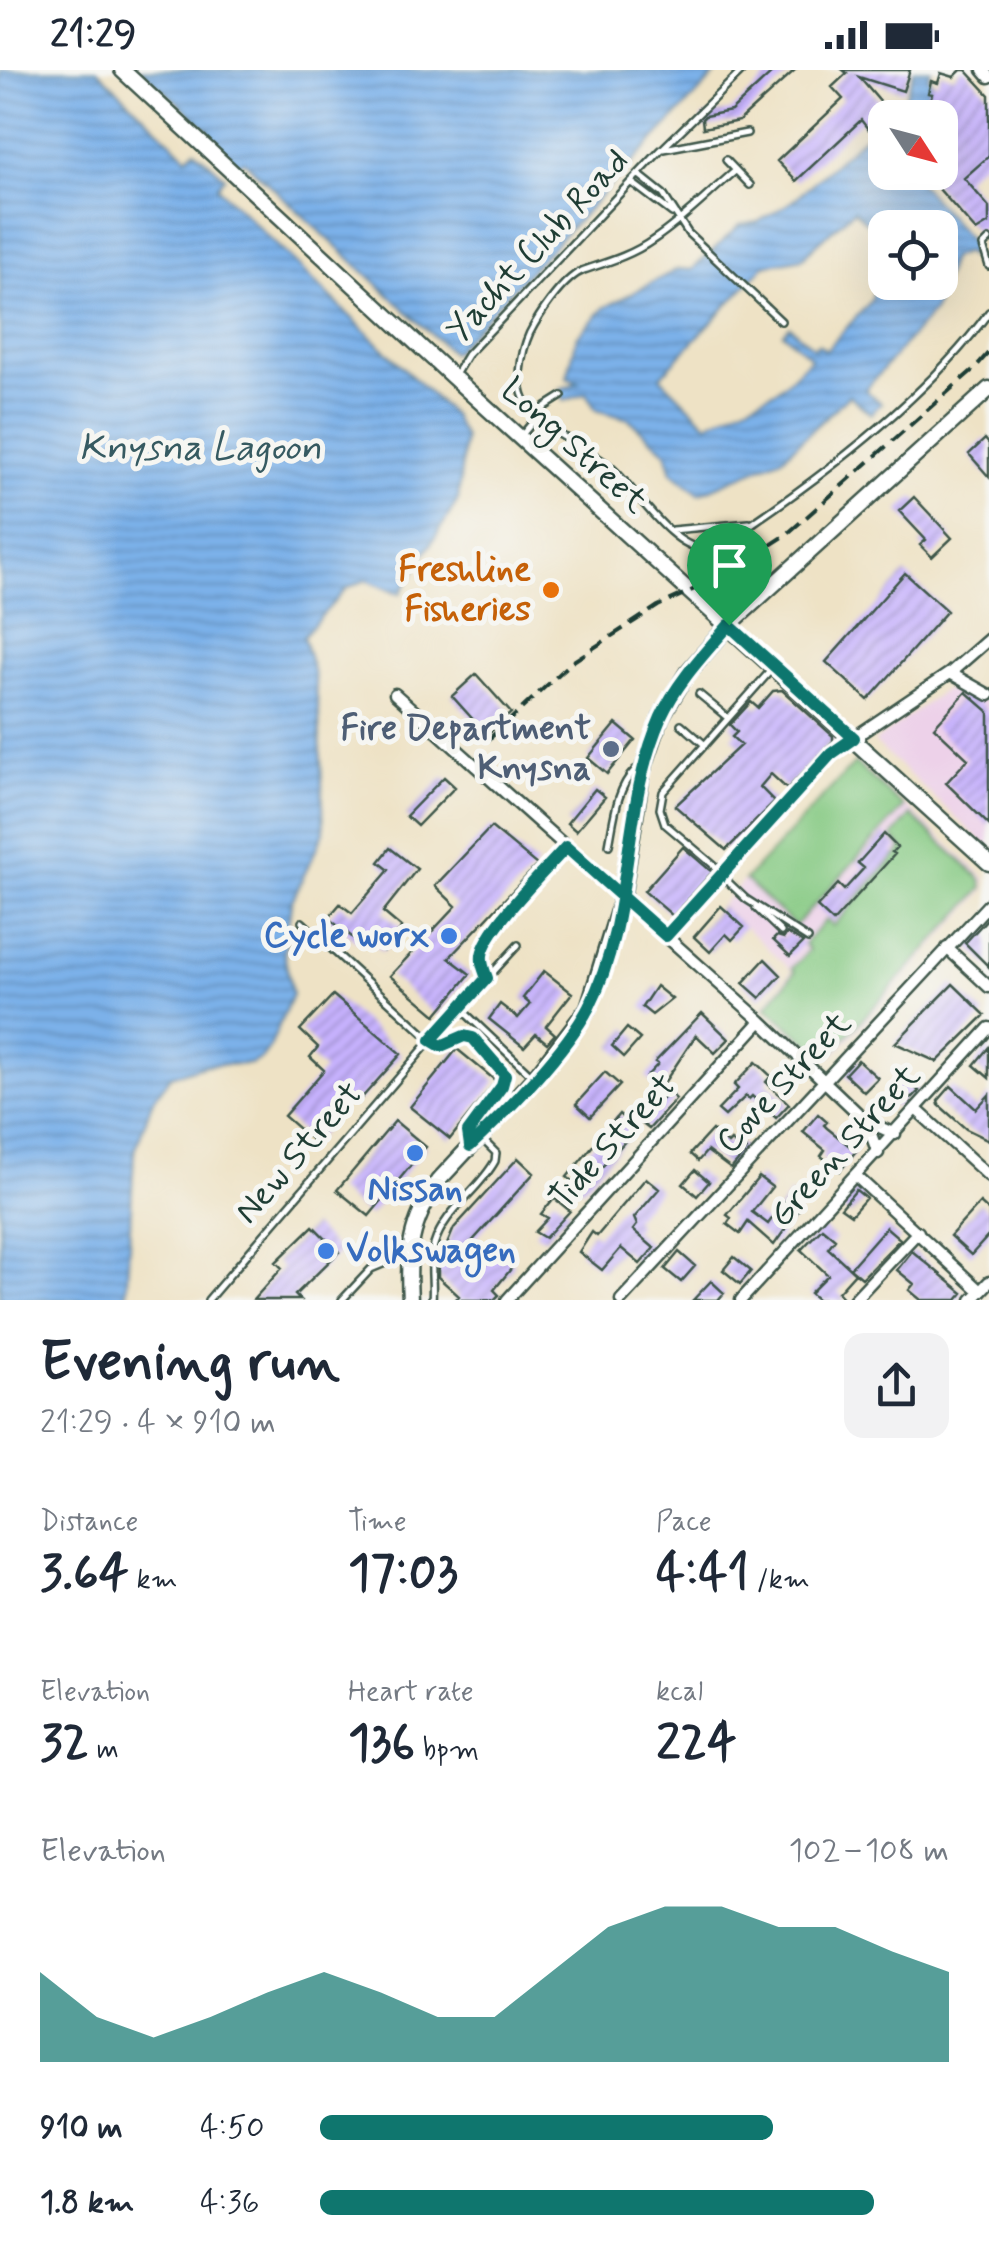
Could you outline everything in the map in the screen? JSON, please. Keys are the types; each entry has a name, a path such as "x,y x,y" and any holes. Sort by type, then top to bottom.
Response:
{"street":[{"name":"Long Street","path":"122,70 453,377 989,863"},
{"path":"982,70 989,77"},
{"path":"410,1300 407,1254 423,1204 438,1181 534,1078 588,1008 622,898 642,772 661,717 672,698 729,625 989,389"},
{"path":"666,936 831,754 950,674 989,639"},
{"path":"950,674 989,695"},
{"path":"395,694 761,1021 866,1121 895,1134"},
{"name":"Cove Street","path":"621,1300 989,904"},
{"path":"947,948 989,987"},
{"name":"Tide Street","path":"507,1300 761,1021"},
{"name":"Green Street","path":"741,1300 989,1028"},
{"path":"917,1110 989,1176"},
{"path":"866,1121 878,1153"},
{"path":"979,1167 989,1156"},
{"path":"857,1177 918,1232 976,1296 989,1282"},
{"path":"854,1300 918,1232"}],"lane":[{"name":"Yacht Club Road","path":"453,377 467,355 638,174 744,70"},
{"name":"Yacht Club Road","path":"661,150 746,133"},
{"path":"726,160 750,185"},
{"path":"734,172 654,240 572,277 540,314 525,343 521,382 524,398 536,416 615,470 652,515 682,542 709,548 728,541 840,461 933,374 989,312"},
{"path":"638,174 662,194 688,232 782,321"},
{"path":"631,182 679,218"},
{"path":"989,240 984,246 989,266"},
{"path":"521,436 536,416 562,396"},
{"path":"672,530 752,523"},
{"path":"774,666 663,792 660,809 665,824 781,932"},
{"path":"700,694 728,718"},
{"path":"681,724 705,745"},
{"path":"609,846 622,788 635,770 642,772"},
{"path":"487,978 482,963 486,942 566,847"},
{"path":"746,899 808,939"},
{"path":"302,922 431,1040 441,1046 464,1036 473,1038 505,1075 502,1086 468,1132 475,1142 496,1153 494,1161 441,1229 431,1262 432,1300"},
{"name":"New Street","path":"208,1300 431,1040 518,945"},
{"path":"460,1008 534,1078"},
{"path":"401,1187 423,1204"},
{"path":"342,1300 371,1269 407,1254"}],"shaded area":[{"path":"961,687 989,703 989,848 874,742 944,690"},
{"path":"856,760 985,878 985,890 834,1055 821,1058 763,1007 792,971 721,905"}],"green space":[{"path":"855,763 904,807 795,926 745,880"},
{"path":"911,815 981,879 983,888 832,1052 822,1054 766,1007 809,950 804,944 826,920 833,926 903,848 892,837"}],"water":[{"name":"Knysna Lagoon","path":"0,70 97,70 187,157 195,150 225,177 217,187 452,415 464,438 458,500 400,594 366,580 347,588 303,636 314,674 319,714 324,832 291,903 284,953 292,994 262,1058 250,1064 206,1065 170,1076 152,1102 134,1153 126,1300 0,1300"},
{"path":"141,70 720,70 452,353 244,161 238,165 206,136 210,131"},
{"path":"914,70 931,70 926,100 904,100"},
{"path":"868,133 868,190 926,190 943,210 868,210 868,224 854,210 802,258 765,265 660,377 707,424 779,389 811,358 783,333 789,326 814,348 818,344 826,350 871,300 937,300 934,310 865,390 881,403 871,414 849,395 782,458 699,494 672,472 666,452 629,419 596,410 586,393 564,401 560,389 579,382 567,378 577,337 604,308 678,269 692,270 740,225 758,222 793,201"},
{"path":"958,227 973,244 970,257 966,252 958,255"}],"building":[{"path":"775,70 795,70 739,121 703,128 705,116 731,111"},
{"path":"843,70 910,70 903,91 859,77 879,100 868,100 868,129 861,120 796,181 777,161 843,99 832,87 847,73"},
{"path":"966,70 989,95 989,156 964,178 989,207 989,223 976,231 940,190 958,190 958,100 930,100 932,94 928,93 931,81 938,83 941,73 954,77"},
{"path":"985,439 989,444 989,477 969,454"},
{"path":"914,497 952,538 932,557 920,545 926,540 899,511"},
{"path":"905,573 947,611 868,700 826,662"},
{"path":"476,674 511,713 487,735 452,696"},
{"path":"782,690 833,736 833,741 787,789 771,774 760,787 775,802 726,850 675,806 741,745 732,737 737,732 730,725 751,702 758,708 773,691"},
{"path":"966,692 989,712 989,825 946,783 968,759 934,727"},
{"name":"Fire Department Knysna","path":"616,724 635,740 607,774 588,758"},
{"path":"444,777 455,787 417,826 406,816"},
{"path":"595,789 605,797 576,831 567,823"},
{"path":"491,827 537,865 449,958 470,974 436,1015 390,976 456,906 435,886"},
{"path":"884,834 897,847 892,852 895,854 833,922 817,907 838,884 844,890 864,868 858,863"},
{"path":"683,847 712,872 673,916 644,891"},
{"path":"390,848 417,869 383,912 402,928 383,951 362,934 357,941 328,918 340,904 352,913 389,870 379,862"},
{"path":"721,906 744,927 732,940 726,934 710,952 694,937"},
{"path":"989,917 989,967 965,943"},
{"path":"787,933 803,943 790,956 773,940 777,936 784,938"},
{"path":"765,959 781,975 760,998 743,983"},
{"path":"544,971 572,993 546,1026 555,1034 547,1043 536,1034 524,1047 489,1019 500,1004 518,1018 530,1004 523,998"},
{"path":"953,984 985,1015 937,1062 895,1043"},
{"path":"656,986 672,999 652,1015 642,1007"},
{"path":"333,995 401,1054 359,1101 353,1095 314,1142 284,1116 324,1070 310,1057 318,1047 300,1030"},
{"path":"702,1013 729,1039 715,1053 696,1035 660,1089 646,1077 658,1064 655,1062"},
{"path":"627,1028 640,1039 624,1057 612,1046"},
{"path":"989,1047 989,1078 974,1065"},
{"path":"457,1049 496,1081 450,1139 410,1107"},
{"path":"858,1060 878,1078 864,1092 845,1074"},
{"path":"756,1062 771,1076 766,1082 789,1104 776,1118 752,1096 746,1096 725,1116 718,1110"},
{"path":"605,1072 620,1085 590,1117 576,1104"},
{"path":"904,1077 919,1091 912,1098 908,1095 896,1108 885,1097"},
{"path":"951,1086 976,1109 989,1095 989,1140 966,1129 939,1105"},
{"path":"669,1092 676,1099 649,1129 636,1119 643,1110 647,1113"},
{"path":"619,1114 636,1129 582,1189 567,1177"},
{"path":"818,1114 827,1122 827,1128 856,1151 840,1171 821,1156 825,1150 803,1132"},
{"path":"395,1121 426,1147 369,1216 337,1190"},
{"path":"712,1130 728,1144 739,1143 747,1150 731,1169 707,1151 698,1161 690,1154"},
{"path":"518,1158 534,1173 459,1256 478,1274 497,1249 515,1264 494,1290 499,1295 494,1300 455,1300 459,1296 438,1277 438,1266 454,1228"},
{"path":"695,1170 709,1182 697,1196 683,1184"},
{"path":"759,1177 772,1187 752,1212 768,1224 790,1194 803,1204 774,1245 748,1222 740,1234 727,1224 731,1218 727,1215"},
{"path":"646,1178 659,1189 634,1218 637,1225 633,1230 654,1248 640,1264 621,1248 602,1270 579,1252 592,1232 597,1236"},
{"path":"856,1190 866,1198 851,1215 841,1208"},
{"path":"554,1198 570,1211 545,1238 535,1232 548,1218 541,1214"},
{"path":"980,1203 989,1211 989,1235 971,1255 950,1236"},
{"path":"313,1226 339,1252 295,1295 300,1300 253,1300 282,1268 276,1262"},
{"path":"886,1227 900,1239 862,1278 850,1268"},
{"path":"822,1228 835,1239 828,1248 855,1273 838,1292 845,1300 818,1300 810,1293 828,1275 801,1250"},
{"path":"912,1251 963,1293 957,1300 921,1300 909,1290 914,1284 897,1270"},
{"path":"679,1252 695,1266 681,1282 665,1269"},
{"path":"734,1257 751,1271 740,1284 723,1270"},
{"path":"711,1281 724,1293 718,1300 693,1300"}],"railway":[{"path":"488,740 572,662 658,606 725,575 786,535 989,352"}],"place":[{"name":"Freshline Fisheries","path":"551,590"},
{"name":"Fire Department Knysna","path":"611,749"},
{"name":"Cycle worx","path":"449,936"},
{"name":"Nissan","path":"415,1153"},
{"name":"Volkswagen","path":"326,1251"}],"route":[{"path":"729,625 688,674 661,717 642,772 622,898 588,1008 534,1078 470,1146 468,1132 502,1086 505,1075 473,1038 464,1036 441,1046 431,1040 487,978 482,952 495,928 566,847 622,898 666,936 831,754 854,738 729,625"}]}
